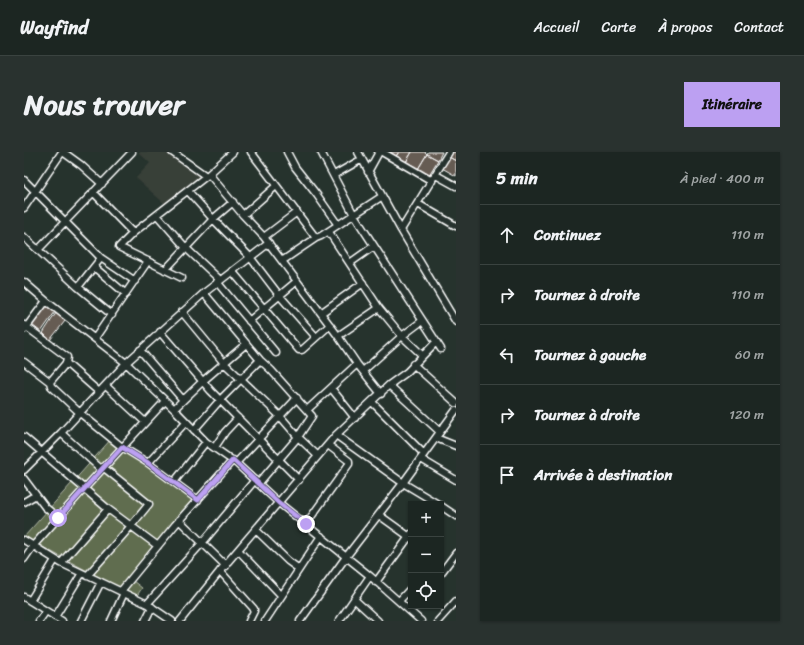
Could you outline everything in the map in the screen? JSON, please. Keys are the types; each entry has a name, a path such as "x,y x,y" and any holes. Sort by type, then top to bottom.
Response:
{"street":[{"path":"24,208 62,152 81,165 102,184"},
{"path":"172,152 208,175 264,237 330,325 357,364 381,394"},
{"path":"182,278 118,247 133,233 208,175 232,152"},
{"path":"252,152 316,238"},
{"path":"287,152 295,166 338,225"},
{"path":"321,152 354,215 441,349"},
{"path":"358,152 381,197 456,322"},
{"path":"368,172 381,152 434,178 456,186"},
{"path":"401,230 449,152"},
{"path":"38,250 130,153"},
{"path":"334,175 362,159"},
{"path":"24,180 101,258 135,281"},
{"path":"244,215 276,186"},
{"path":"188,191 250,257 279,295 316,337"},
{"path":"93,192 133,233"},
{"path":"282,261 381,197"},
{"path":"165,270 213,219 233,202"},
{"path":"418,204 456,226"},
{"path":"264,237 297,212"},
{"path":"157,215 218,281 276,353"},
{"path":"329,232 379,308 402,336 422,355"},
{"path":"24,237 78,287 112,315"},
{"path":"24,470 140,350 218,281 269,243"},
{"path":"350,263 374,246"},
{"path":"78,287 101,258"},
{"path":"95,338 148,261"},
{"path":"94,267 126,294"},
{"path":"232,271 299,350 302,350 330,325"},
{"path":"249,321 297,280"},
{"path":"24,282 46,302 126,363 206,442 235,461 279,503 370,576 399,602 408,607"},
{"path":"321,313 363,283"},
{"path":"145,621 149,606 203,542 298,437 312,417 297,398 246,344 204,293"},
{"path":"46,302 25,327 68,359 50,382"},
{"path":"338,336 379,308"},
{"path":"182,312 224,363 280,416 298,437 318,456"},
{"path":"363,371 402,336 422,321"},
{"path":"160,332 202,381 299,480"},
{"path":"180,621 220,571 226,566 299,480 336,434 406,372 436,342"},
{"path":"174,409 202,381 246,344"},
{"path":"140,350 183,400"},
{"path":"194,430 220,400 260,360"},
{"path":"24,362 50,382 51,386 80,413 122,447 148,463 198,500"},
{"path":"66,363 99,392"},
{"path":"307,410 357,364"},
{"path":"414,364 456,403"},
{"path":"390,385 440,432"},
{"path":"106,386 145,422"},
{"path":"331,388 355,418"},
{"path":"111,621 122,592 179,520 297,398"},
{"path":"24,559 33,546 102,468 165,401"},
{"path":"372,402 422,456 456,480"},
{"path":"300,621 456,410"},
{"path":"215,447 225,432 238,418"},
{"path":"148,463 186,422"},
{"path":"55,617 85,575 131,526 149,504 102,468 61,433"},
{"path":"336,434 432,501"},
{"path":"24,437 108,509 158,546"},
{"path":"436,438 456,446"},
{"path":"174,482 206,442"},
{"path":"306,524 349,464 349,461 328,445"},
{"path":"25,482 46,507 58,518"},
{"path":"24,502 36,495"},
{"path":"444,508 456,516"},
{"path":"62,621 27,599 58,561 108,509"},
{"path":"379,515 408,535"},
{"path":"179,520 226,566"},
{"path":"256,530 288,561 299,569"},
{"path":"266,621 281,595 321,536"},
{"path":"376,582 409,537"},
{"path":"24,540 58,561 149,606 172,621"},
{"path":"238,551 281,595"},
{"path":"444,569 456,553"},
{"path":"220,571 254,609 249,621"},
{"path":"339,621 370,576"},
{"path":"81,621 101,582"},
{"path":"399,602 408,592"},
{"path":"354,599 378,621"},
{"path":"438,621 456,601"},
{"path":"412,609 421,621"},
{"path":"39,621 46,611"}],"shaded area":[{"path":"138,152 169,152 203,176 166,205 136,178 150,163"}],"green space":[{"path":"112,438 198,499 133,581 142,588 136,597 24,537"}],"building":[{"path":"389,152 399,152 396,156"},
{"path":"399,152 412,152 406,162 396,156"},
{"path":"412,152 425,152 427,154 418,169 406,162"},
{"path":"428,152 442,152 438,160 427,154"},
{"path":"451,152 456,152 456,161 449,157"},
{"path":"427,154 438,160 429,175 418,169"},
{"path":"449,157 456,161 456,176 442,168"},
{"path":"46,306 55,312 41,332 32,325"},
{"path":"56,313 65,321 50,340 43,333"}],"route":[{"path":"58,518 122,447 148,463 198,500 233,460 279,503 306,524"}]}
